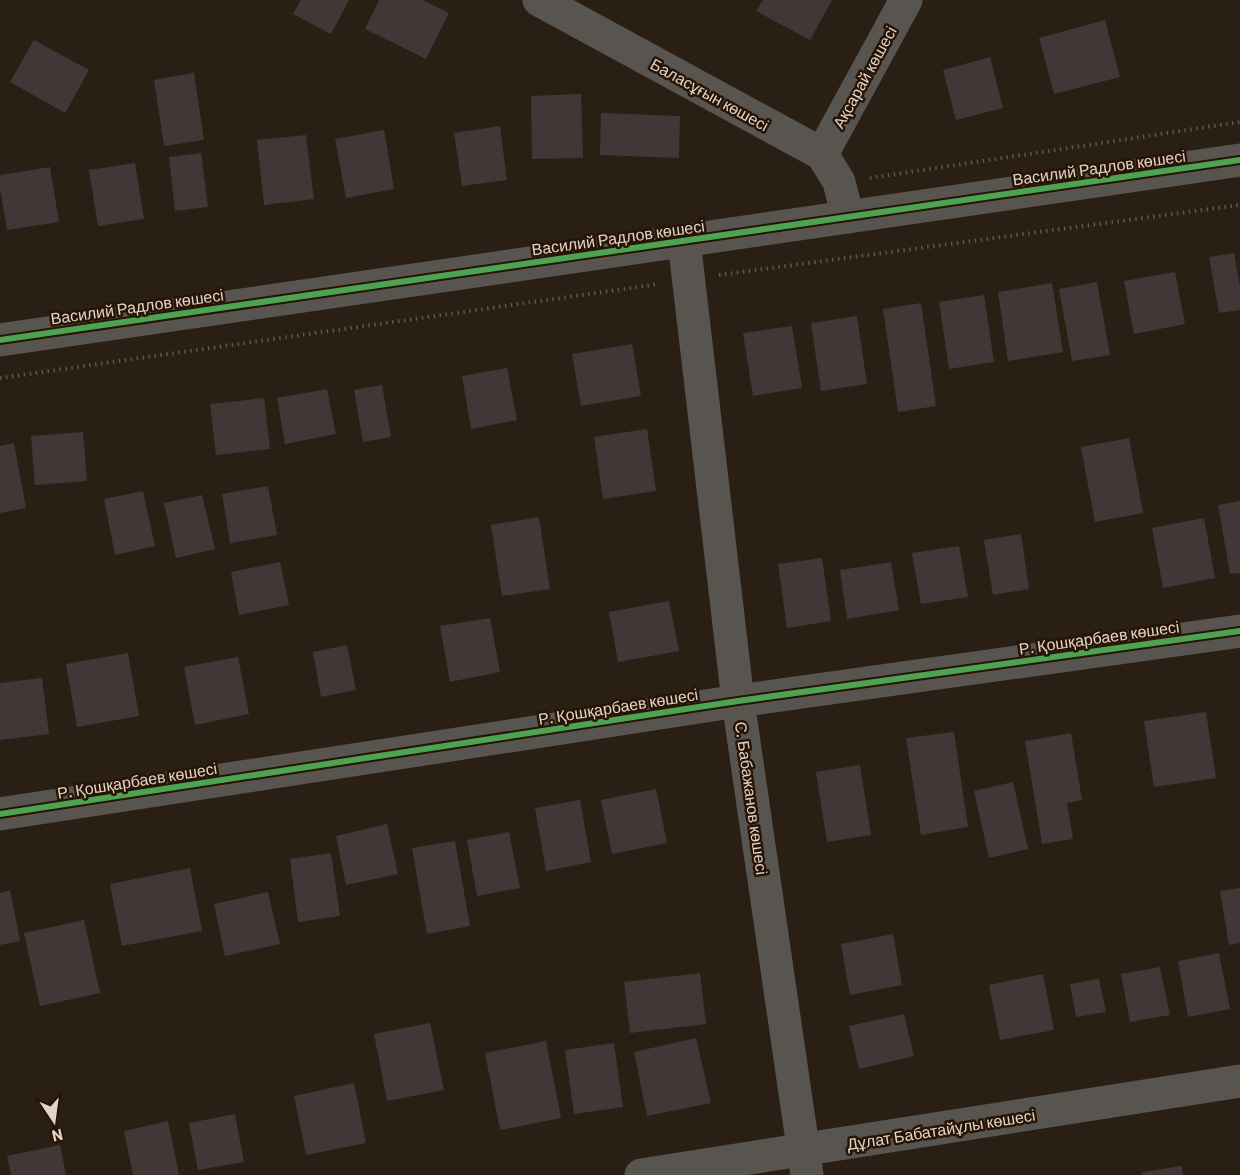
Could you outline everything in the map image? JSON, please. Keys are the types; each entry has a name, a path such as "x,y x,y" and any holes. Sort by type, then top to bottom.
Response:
{"street":[{"name":"Баласұғын көшесі","path":"539,0 822,154"},
{"name":"Ақсарай көшесі","path":"822,154 906,0"},
{"path":"822,154 839,182 848,217"},
{"name":"Василий Радлов көшесі","path":"0,340 1240,160"},
{"name":"С. Бабажанов көшесі","path":"684,241 738,701 805,1163"},
{"name":"Р. Қошқарбаев көшесі","path":"0,814 738,701 1240,631"},
{"name":"Дұлат Бабатайұлы көшесі","path":"641,1175 805,1163 1240,1082"}],"path":[{"path":"0,378 689,279 1240,206"}],"building":[{"path":"301,0 349,0 331,34 293,14"},
{"path":"379,0 423,0 449,13 426,59 365,29"},
{"path":"763,0 832,0 810,40 756,11"},
{"path":"1105,20 1120,77 1054,94 1039,38"},
{"path":"34,40 89,70 65,113 10,82"},
{"path":"990,57 1003,108 956,120 943,70"},
{"path":"194,73 204,140 164,146 154,80"},
{"path":"581,94 583,158 532,159 531,96"},
{"path":"601,113 680,116 679,158 600,155"},
{"path":"500,126 507,180 462,186 454,133"},
{"path":"384,130 394,189 346,198 335,139"},
{"path":"306,135 314,199 264,205 257,140"},
{"path":"201,153 208,207 175,211 169,157"},
{"path":"135,163 144,219 98,226 89,170"},
{"path":"50,167 59,222 7,230 0,175"},
{"path":"1234,253 1240,287 1240,310 1219,313 1209,257"},
{"path":"1175,272 1185,324 1134,334 1124,281"},
{"path":"1097,282 1110,355 1072,361 1059,289"},
{"path":"1052,283 1063,352 1008,361 998,292"},
{"path":"984,295 994,362 949,369 939,302"},
{"path":"921,303 936,406 898,412 883,309"},
{"path":"857,316 867,384 821,391 811,323"},
{"path":"792,326 802,388 753,396 743,333"},
{"path":"632,344 641,396 581,406 572,354"},
{"path":"507,368 517,420 471,429 462,376"},
{"path":"382,385 391,437 363,442 354,390"},
{"path":"327,389 336,434 285,444 277,398"},
{"path":"264,398 270,449 216,455 210,404"},
{"path":"647,429 656,491 603,499 594,437"},
{"path":"83,432 87,481 35,485 31,436"},
{"path":"1129,438 1143,513 1095,522 1081,447"},
{"path":"14,443 26,508 0,513 0,446"},
{"path":"268,486 277,535 230,543 222,494"},
{"path":"143,491 155,546 115,555 104,499"},
{"path":"202,495 215,549 176,558 164,503"},
{"path":"1240,501 1240,573 1230,574 1218,505"},
{"path":"539,517 550,589 502,596 491,525"},
{"path":"1204,518 1215,578 1163,588 1152,528"},
{"path":"1021,534 1029,589 993,595 984,540"},
{"path":"959,546 968,597 921,604 912,553"},
{"path":"822,558 831,621 787,628 778,564"},
{"path":"280,562 289,605 239,615 231,572"},
{"path":"891,562 899,610 847,619 840,570"},
{"path":"669,601 679,651 618,662 609,612"},
{"path":"490,618 500,672 450,682 440,626"},
{"path":"347,645 356,690 321,697 313,652"},
{"path":"128,653 139,716 77,727 66,664"},
{"path":"238,657 249,714 195,725 184,667"},
{"path":"42,678 49,734 0,740 0,683"},
{"path":"1206,712 1216,778 1154,787 1144,721"},
{"path":"954,732 968,827 921,835 906,738"},
{"path":"1071,733 1082,800 1067,803 1073,839 1042,844 1025,741"},
{"path":"860,765 871,835 827,842 816,772"},
{"path":"1013,782 1028,849 989,858 974,791"},
{"path":"656,789 667,843 612,854 601,800"},
{"path":"580,800 591,862 546,871 535,808"},
{"path":"387,824 398,874 346,885 336,836"},
{"path":"509,832 520,888 477,896 467,840"},
{"path":"455,841 470,926 427,934 412,848"},
{"path":"331,853 340,916 298,922 290,859"},
{"path":"190,868 202,931 122,946 110,884"},
{"path":"1240,888 1240,943 1229,945 1220,891"},
{"path":"10,890 20,941 0,945 0,893"},
{"path":"268,892 280,944 225,956 214,904"},
{"path":"84,920 100,993 40,1006 24,933"},
{"path":"893,934 902,985 850,995 841,944"},
{"path":"1219,953 1230,1009 1188,1017 1178,961"},
{"path":"1160,967 1170,1015 1130,1022 1121,974"},
{"path":"700,973 706,1024 630,1033 624,982"},
{"path":"1043,974 1054,1030 1000,1040 989,985"},
{"path":"1099,979 1106,1012 1076,1017 1070,984"},
{"path":"904,1014 914,1056 859,1069 849,1026"},
{"path":"430,1023 444,1090 387,1101 374,1034"},
{"path":"696,1038 711,1103 647,1116 634,1052"},
{"path":"546,1041 561,1118 500,1130 485,1053"},
{"path":"614,1043 623,1107 574,1114 565,1050"},
{"path":"354,1083 366,1143 306,1155 294,1096"},
{"path":"235,1114 244,1162 198,1170 189,1123"},
{"path":"168,1121 179,1175 133,1175 124,1131"},
{"path":"60,1145 66,1175 11,1175 7,1156"},
{"path":"1182,1166 1183,1175 1142,1175 1142,1172"}],"cycle path":[{"path":"0,340 1240,160"},
{"path":"0,814 738,701 1240,631"}]}
